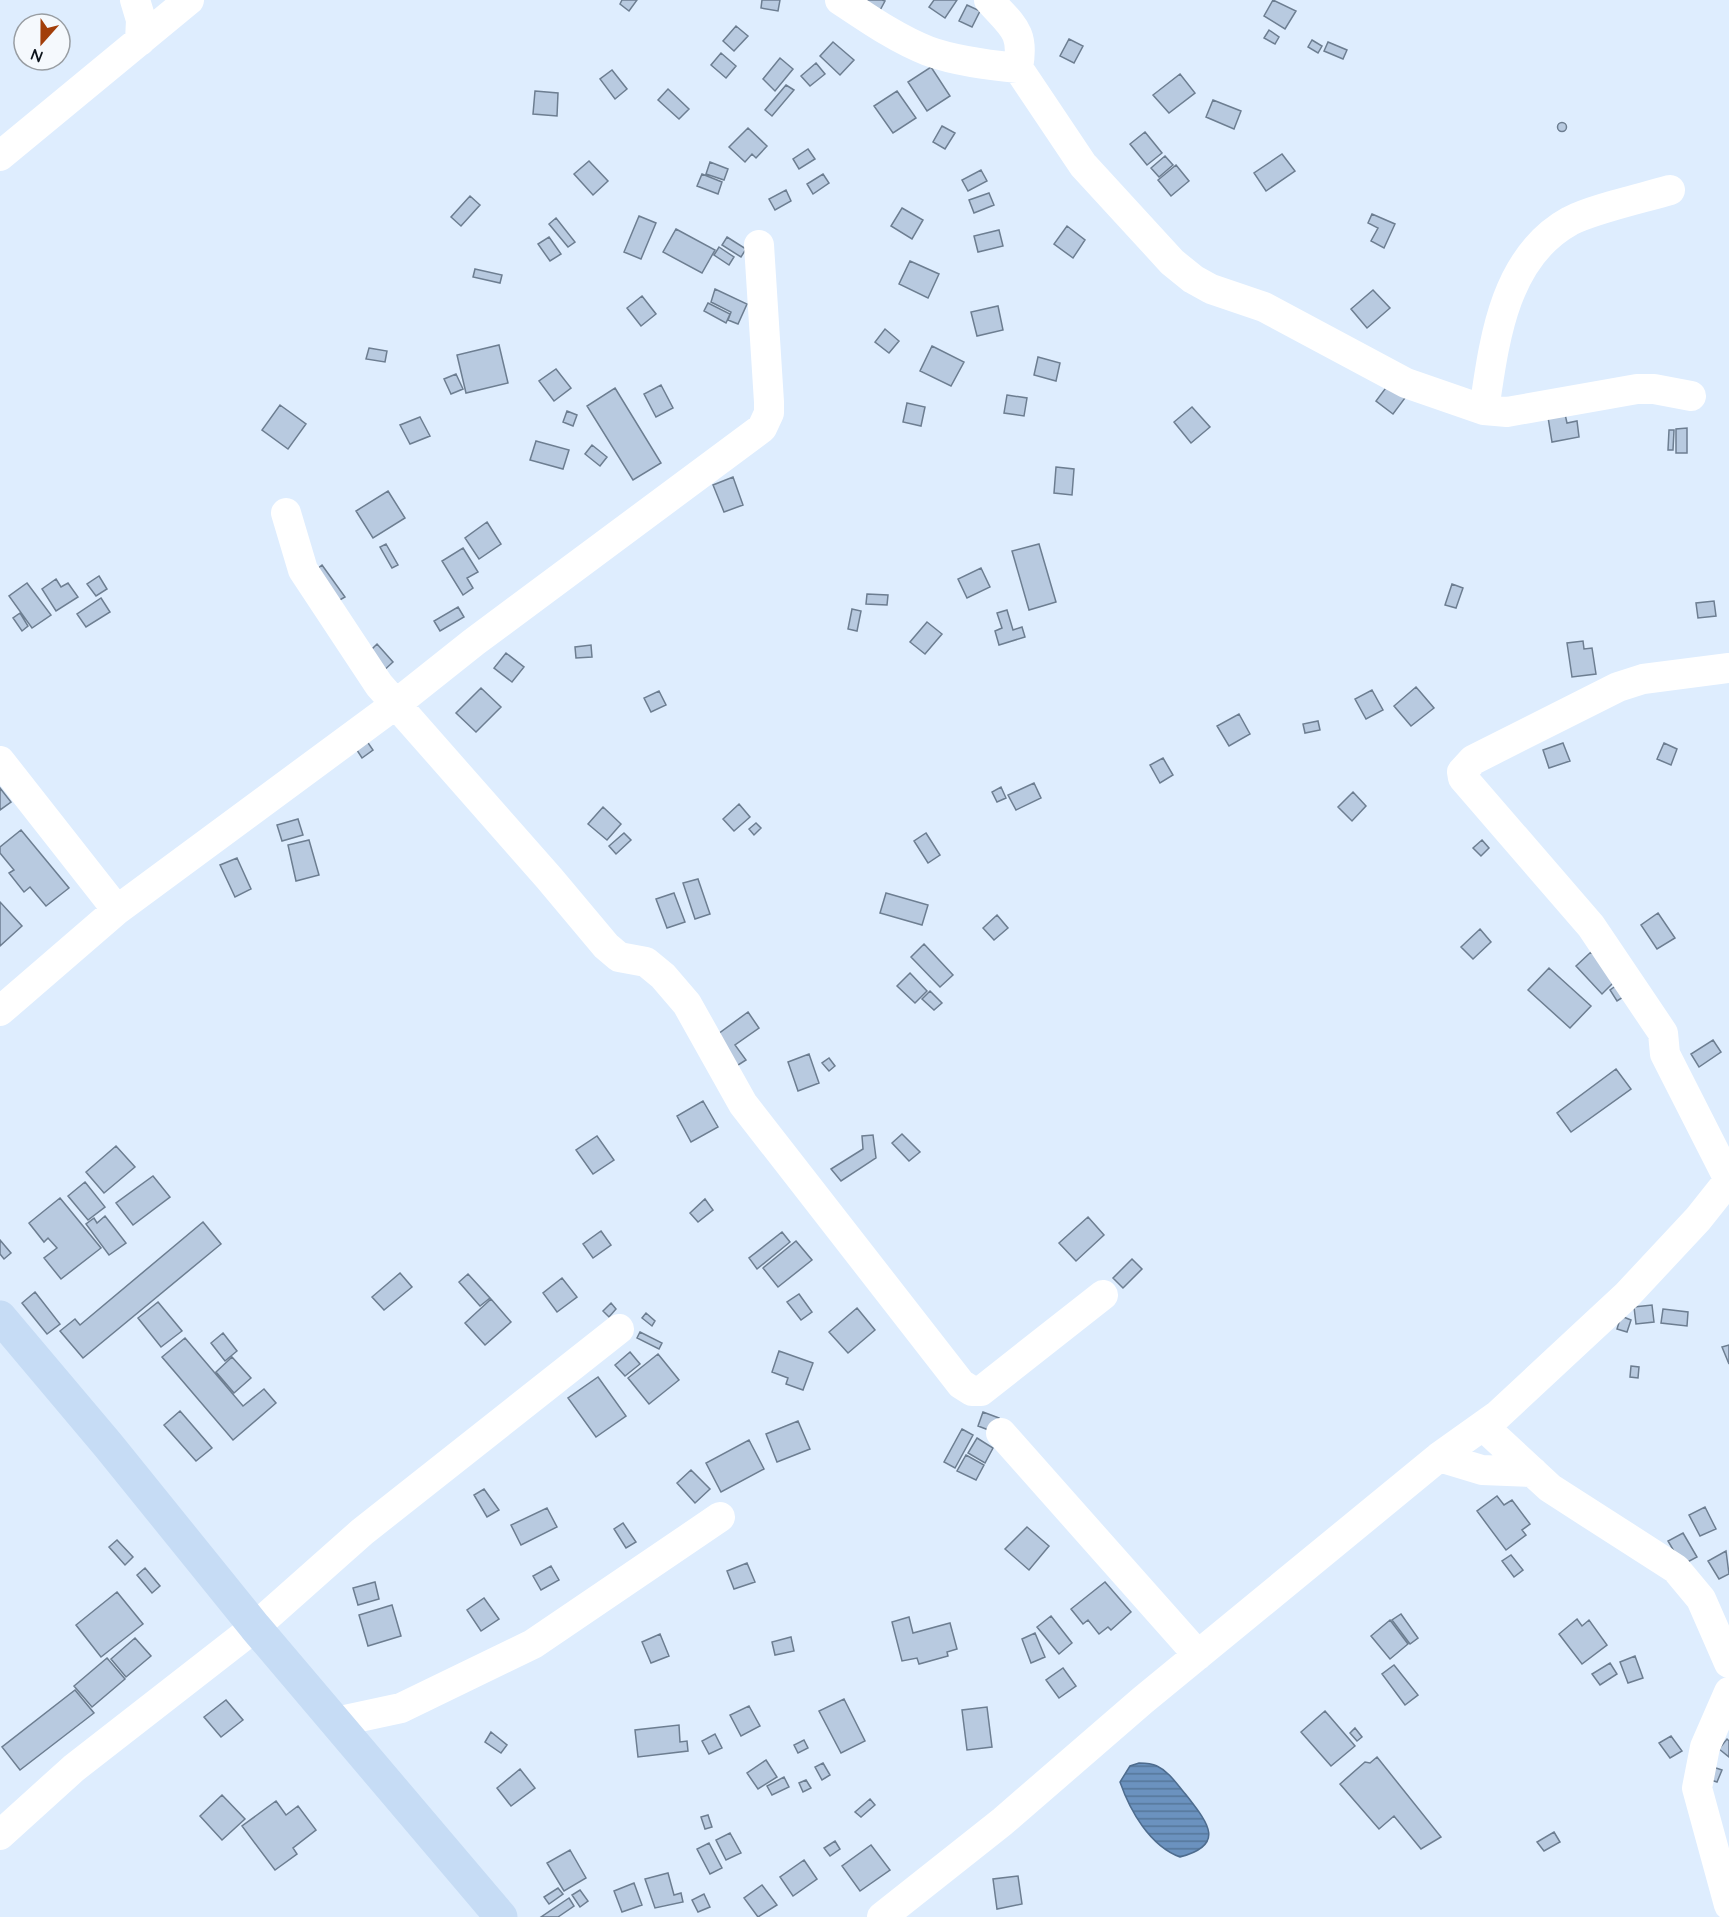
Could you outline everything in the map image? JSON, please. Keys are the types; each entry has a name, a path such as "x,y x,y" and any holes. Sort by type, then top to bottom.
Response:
{"main road":[{"path":"0,1317 108,1445 255,1627 501,1917"}],"street":[{"path":"135,0 141,20 140,41"},
{"path":"0,156 189,0"},
{"path":"840,0 912,44 930,52 988,65 1018,68"},
{"path":"989,0 1017,32 1022,46 1018,68 1083,165 1172,262 1211,290 1264,308 1406,383 1484,410 1507,412 1637,389 1654,389 1691,396"},
{"path":"1484,410 1495,333 1506,300 1527,262 1546,239 1572,220 1670,190"},
{"path":"0,1011 117,909 396,704 474,642 762,428 769,413 769,402 759,245"},
{"path":"286,513 303,570 379,685 606,946 619,957 646,962 663,976 687,1004 743,1104 961,1384 972,1391 981,1391 1103,1295"},
{"path":"882,1917 1002,1822 1198,1655 1439,1457 1484,1426 1627,1295 1726,1188 1665,1054 1663,1033 1591,926 1463,778 1462,772 1473,760 1618,687 1643,679 1729,668"},
{"path":"0,761 117,909"},
{"path":"0,1835 74,1768 255,1627 362,1532 619,1329"},
{"path":"1484,1426 1562,1497 1676,1569 1701,1599 1729,1663"},
{"path":"1001,1433 1198,1655"},
{"path":"1439,1457 1482,1470 1533,1472"},
{"path":"336,1722 401,1708 533,1644 720,1517"},
{"path":"1729,1692 1705,1747 1697,1788 1729,1905"}],"water":[{"path":"1139,1763 1152,1764 1162,1769 1187,1796 1201,1815 1209,1832 1208,1840 1203,1846 1180,1857 1159,1845 1142,1826 1120,1782 1130,1766"}],"building":[{"path":"622,0 637,0 629,11 620,4"},
{"path":"762,0 780,0 778,11 761,8"},
{"path":"865,0 882,0 885,1 878,14"},
{"path":"934,0 957,0 945,18 929,7"},
{"path":"1273,0 1296,11 1285,29 1264,16"},
{"path":"967,5 980,11 972,27 959,21"},
{"path":"736,26 748,36 734,51 723,41"},
{"path":"1269,30 1279,37 1275,44 1264,38"},
{"path":"1069,39 1083,46 1074,63 1060,56"},
{"path":"1312,40 1322,46 1318,53 1308,47"},
{"path":"833,42 854,60 840,75 820,56"},
{"path":"1328,42 1347,50 1343,59 1324,51"},
{"path":"721,53 736,66 726,78 711,65"},
{"path":"780,58 793,69 775,91 763,79"},
{"path":"816,63 825,74 810,86 801,76"},
{"path":"931,67 950,96 927,111 908,82"},
{"path":"612,70 627,89 615,99 600,79"},
{"path":"1180,74 1195,93 1169,113 1153,95"},
{"path":"786,85 794,90 772,116 765,110"},
{"path":"668,89 689,109 679,119 658,100"},
{"path":"535,91 558,93 557,116 533,114"},
{"path":"897,91 916,118 893,133 874,106"},
{"path":"1213,100 1241,111 1234,129 1206,117"},
{"path":"1562,122 1567,127 1562,132 1557,127"},
{"path":"942,126 955,133 945,149 933,142"},
{"path":"748,128 767,146 756,158 752,154 745,162 729,147"},
{"path":"1145,132 1162,153 1147,165 1130,144"},
{"path":"808,149 815,159 799,169 793,159"},
{"path":"1282,154 1295,171 1266,191 1254,173"},
{"path":"1165,156 1173,165 1159,177 1151,168"},
{"path":"589,161 608,181 593,195 574,174"},
{"path":"710,162 728,169 724,180 706,174"},
{"path":"1176,165 1189,181 1171,196 1158,180"},
{"path":"981,170 987,181 968,191 962,180"},
{"path":"702,174 722,182 718,194 697,186"},
{"path":"823,174 829,183 813,194 807,184"},
{"path":"786,190 791,201 775,210 769,199"},
{"path":"989,193 994,205 974,213 969,200"},
{"path":"470,196 480,205 461,226 451,217"},
{"path":"902,208 923,220 912,239 891,226"},
{"path":"1372,214 1395,224 1384,248 1371,241 1378,228 1368,223"},
{"path":"639,216 656,223 641,259 624,252"},
{"path":"556,218 575,242 568,247 549,224"},
{"path":"1067,226 1085,240 1073,258 1054,244"},
{"path":"676,229 715,250 702,273 663,252"},
{"path":"999,230 1003,246 978,252 974,236"},
{"path":"549,237 561,254 550,261 538,244"},
{"path":"727,237 746,249 741,257 722,245"},
{"path":"719,247 734,257 729,265 714,255"},
{"path":"910,261 939,274 928,298 899,284"},
{"path":"475,269 502,275 500,283 473,277"},
{"path":"715,289 747,304 738,324 728,320 731,312 711,302"},
{"path":"1373,290 1390,308 1367,328 1351,309"},
{"path":"642,296 656,314 641,326 627,308"},
{"path":"708,303 730,314 726,323 704,311"},
{"path":"998,306 1003,330 977,336 971,312"},
{"path":"885,329 899,341 889,353 875,342"},
{"path":"499,345 508,383 466,393 457,355"},
{"path":"932,346 964,362 951,386 920,371"},
{"path":"369,348 387,351 385,362 366,359"},
{"path":"1038,357 1060,363 1056,381 1034,375"},
{"path":"556,369 571,388 554,401 539,381"},
{"path":"456,374 463,389 451,394 444,379"},
{"path":"661,385 673,408 656,417 644,394"},
{"path":"1388,385 1405,398 1393,414 1376,401"},
{"path":"615,388 661,463 633,480 587,406"},
{"path":"1007,395 1027,398 1024,416 1004,413"},
{"path":"907,403 925,407 921,426 903,422"},
{"path":"280,405 306,424 288,449 262,430"},
{"path":"1192,407 1210,427 1191,443 1174,422"},
{"path":"567,411 577,415 573,426 563,422"},
{"path":"1565,414 1567,423 1577,421 1579,437 1552,442 1548,417"},
{"path":"420,417 430,436 410,444 400,425"},
{"path":"1687,428 1687,453 1676,453 1676,429"},
{"path":"1669,430 1674,430 1673,450 1668,450"},
{"path":"536,441 569,450 563,469 530,460"},
{"path":"592,445 607,457 600,466 585,454"},
{"path":"1056,467 1074,469 1072,495 1054,493"},
{"path":"733,477 743,505 724,512 713,485"},
{"path":"388,491 405,518 373,538 356,511"},
{"path":"487,522 501,544 479,559 465,538"},
{"path":"386,544 398,565 392,568 380,547"},
{"path":"1039,544 1056,602 1029,610 1012,551"},
{"path":"463,548 478,572 467,578 473,588 463,595 442,561"},
{"path":"322,565 345,597 338,601 316,570"},
{"path":"981,568 990,587 967,598 958,579"},
{"path":"99,576 107,589 96,596 87,584"},
{"path":"56,579 61,587 68,583 78,597 56,611 42,589"},
{"path":"27,583 51,615 32,628 9,596"},
{"path":"1452,584 1463,588 1456,608 1445,605"},
{"path":"867,594 888,595 887,605 866,604"},
{"path":"101,598 110,612 86,627 77,614"},
{"path":"1714,601 1716,616 1698,618 1696,603"},
{"path":"458,607 464,617 440,631 434,621"},
{"path":"852,609 861,611 857,631 848,629"},
{"path":"1007,610 1013,630 1022,627 1025,637 999,645 995,631 1002,628 997,613"},
{"path":"20,613 28,626 22,631 13,618"},
{"path":"927,622 942,634 925,654 910,642"},
{"path":"1583,641 1584,649 1592,648 1596,674 1572,677 1567,643"},
{"path":"377,644 393,662 379,675 371,650"},
{"path":"591,645 592,657 576,658 575,647"},
{"path":"506,653 524,667 512,682 494,668"},
{"path":"1416,687 1434,708 1411,726 1394,706"},
{"path":"481,688 501,707 476,732 456,713"},
{"path":"1372,690 1383,710 1366,719 1355,699"},
{"path":"659,691 666,705 651,712 644,698"},
{"path":"1239,714 1250,734 1229,746 1217,726"},
{"path":"1318,721 1320,730 1305,733 1303,724"},
{"path":"364,737 373,750 362,758 353,744"},
{"path":"1563,743 1570,761 1549,768 1543,750"},
{"path":"1664,743 1677,749 1671,765 1657,759"},
{"path":"1163,758 1173,775 1160,783 1150,765"},
{"path":"1034,783 1041,798 1016,810 1008,795"},
{"path":"1001,787 1006,798 997,802 992,792"},
{"path":"0,788 11,802 0,810"},
{"path":"1353,792 1366,806 1352,821 1338,807"},
{"path":"739,804 750,817 734,831 723,819"},
{"path":"603,807 621,824 607,840 588,824"},
{"path":"298,819 303,835 282,841 277,825"},
{"path":"756,823 761,828 754,835 749,829"},
{"path":"21,830 69,888 46,906 30,887 24,892 9,873 14,870 0,853 0,847"},
{"path":"624,833 631,840 616,854 609,846"},
{"path":"926,833 940,855 928,863 914,841"},
{"path":"309,840 319,875 296,881 288,845"},
{"path":"1482,840 1489,848 1481,856 1473,848"},
{"path":"237,858 251,889 235,897 220,865"},
{"path":"698,879 710,914 695,919 683,883"},
{"path":"674,893 685,922 667,928 656,899"},
{"path":"886,893 928,905 922,925 880,913"},
{"path":"0,902 22,926 0,946"},
{"path":"1658,913 1675,938 1657,949 1641,925"},
{"path":"997,915 1008,928 994,940 983,928"},
{"path":"1480,929 1491,942 1473,959 1461,947"},
{"path":"924,944 953,975 940,987 911,957"},
{"path":"1591,952 1617,979 1602,994 1576,966"},
{"path":"1549,968 1591,1006 1570,1028 1528,990"},
{"path":"910,973 927,991 915,1003 897,986"},
{"path":"1620,983 1628,994 1617,1001 1610,990"},
{"path":"930,991 942,1003 934,1010 922,999"},
{"path":"748,1012 759,1028 735,1045 746,1060 735,1067 714,1037"},
{"path":"1713,1040 1721,1052 1699,1067 1691,1054"},
{"path":"809,1054 819,1083 798,1091 788,1062"},
{"path":"829,1058 835,1066 829,1071 822,1063"},
{"path":"1616,1069 1631,1089 1571,1132 1557,1113"},
{"path":"703,1101 718,1127 691,1142 677,1116"},
{"path":"902,1134 920,1152 909,1161 892,1143"},
{"path":"873,1135 876,1158 841,1181 831,1169 863,1149 862,1136"},
{"path":"597,1136 614,1160 593,1174 576,1150"},
{"path":"116,1146 135,1167 104,1193 86,1172"},
{"path":"153,1176 170,1197 133,1225 116,1203"},
{"path":"85,1182 105,1207 88,1220 68,1196"},
{"path":"60,1198 101,1248 61,1279 44,1258 57,1248 48,1238 44,1242 29,1223"},
{"path":"705,1199 713,1210 698,1222 690,1213"},
{"path":"105,1216 126,1243 109,1255 86,1224 94,1218 97,1223"},
{"path":"1088,1217 1104,1235 1076,1261 1059,1243"},
{"path":"203,1222 221,1244 83,1358 60,1331 75,1319 80,1325"},
{"path":"601,1231 611,1245 593,1258 583,1244"},
{"path":"782,1232 790,1242 757,1269 749,1258"},
{"path":"0,1240 11,1253 4,1259 0,1254"},
{"path":"796,1241 812,1260 778,1287 763,1268"},
{"path":"1132,1259 1142,1269 1123,1288 1113,1278"},
{"path":"400,1273 412,1287 384,1310 372,1297"},
{"path":"468,1274 490,1298 480,1306 459,1282"},
{"path":"562,1278 577,1297 557,1312 543,1293"},
{"path":"35,1292 60,1324 47,1334 22,1303"},
{"path":"799,1294 812,1312 801,1320 787,1302"},
{"path":"491,1299 511,1322 485,1345 465,1323"},
{"path":"158,1302 182,1331 161,1347 138,1318"},
{"path":"611,1303 616,1309 609,1317 603,1311"},
{"path":"1652,1305 1654,1322 1636,1324 1634,1307"},
{"path":"857,1308 875,1330 848,1353 829,1332"},
{"path":"1663,1309 1688,1312 1687,1326 1661,1323"},
{"path":"646,1313 655,1321 652,1326 642,1318"},
{"path":"1621,1316 1631,1320 1627,1332 1617,1329"},
{"path":"640,1332 662,1343 659,1349 637,1338"},
{"path":"223,1333 237,1351 225,1361 211,1343"},
{"path":"185,1338 243,1406 264,1389 276,1403 233,1440 162,1357"},
{"path":"1729,1345 1729,1364 1722,1347"},
{"path":"779,1351 813,1363 803,1390 786,1384 788,1378 772,1372"},
{"path":"630,1352 640,1364 625,1376 615,1365"},
{"path":"658,1354 679,1380 649,1404 628,1378"},
{"path":"232,1357 251,1378 234,1393 216,1372"},
{"path":"1631,1366 1639,1367 1638,1378 1630,1377"},
{"path":"598,1377 626,1416 596,1437 568,1398"},
{"path":"180,1411 212,1448 196,1461 164,1425"},
{"path":"983,1412 999,1418 994,1432 978,1426"},
{"path":"798,1421 810,1449 777,1462 766,1434"},
{"path":"962,1429 973,1435 955,1468 944,1462"},
{"path":"977,1438 993,1448 985,1463 968,1453"},
{"path":"749,1440 764,1469 721,1492 706,1463"},
{"path":"966,1455 984,1465 976,1480 957,1471"},
{"path":"691,1470 710,1489 695,1503 677,1483"},
{"path":"484,1489 499,1510 487,1517 474,1495"},
{"path":"1497,1496 1504,1505 1512,1500 1530,1524 1522,1530 1526,1535 1506,1550 1477,1511"},
{"path":"1705,1507 1716,1529 1700,1536 1689,1515"},
{"path":"547,1508 557,1527 521,1545 511,1525"},
{"path":"623,1523 636,1542 626,1548 614,1529"},
{"path":"1027,1527 1049,1546 1029,1570 1005,1549"},
{"path":"1683,1533 1697,1557 1682,1565 1668,1541"},
{"path":"117,1540 133,1557 125,1565 109,1547"},
{"path":"1726,1551 1729,1574 1719,1579 1708,1561"},
{"path":"1511,1555 1523,1570 1514,1577 1502,1561"},
{"path":"747,1563 755,1582 734,1589 727,1571"},
{"path":"551,1566 559,1580 541,1590 533,1576"},
{"path":"145,1568 160,1586 152,1593 137,1575"},
{"path":"375,1582 379,1599 358,1605 353,1588"},
{"path":"1105,1582 1131,1612 1111,1630 1108,1627 1099,1634 1088,1620 1083,1624 1071,1609"},
{"path":"117,1592 143,1624 101,1657 76,1625"},
{"path":"484,1598 499,1619 481,1631 467,1610"},
{"path":"392,1605 401,1636 368,1646 359,1615"},
{"path":"1401,1614 1418,1638 1410,1644 1392,1620"},
{"path":"1051,1616 1072,1643 1059,1654 1037,1627"},
{"path":"909,1617 913,1633 950,1623 957,1649 947,1652 948,1656 919,1664 917,1658 902,1661 892,1622"},
{"path":"1577,1619 1582,1626 1589,1620 1607,1645 1582,1664 1559,1634"},
{"path":"1390,1620 1408,1644 1390,1659 1371,1636"},
{"path":"1035,1633 1045,1657 1031,1663 1022,1639"},
{"path":"660,1634 669,1656 651,1663 642,1642"},
{"path":"791,1637 794,1651 775,1655 772,1642"},
{"path":"135,1638 151,1656 126,1677 111,1659"},
{"path":"1635,1656 1643,1678 1628,1683 1620,1662"},
{"path":"107,1658 125,1679 92,1707 74,1686"},
{"path":"1610,1663 1617,1674 1600,1685 1592,1674"},
{"path":"1394,1665 1418,1695 1405,1705 1382,1674"},
{"path":"1063,1668 1076,1686 1059,1698 1046,1680"},
{"path":"75,1690 94,1713 20,1770 2,1747"},
{"path":"844,1699 865,1741 841,1753 819,1711"},
{"path":"226,1700 243,1720 221,1737 204,1717"},
{"path":"749,1706 760,1726 741,1736 730,1715"},
{"path":"987,1707 992,1747 967,1750 962,1710"},
{"path":"1325,1711 1355,1746 1331,1766 1301,1732"},
{"path":"679,1725 680,1742 687,1741 688,1751 638,1757 635,1730"},
{"path":"1355,1728 1362,1737 1357,1741 1350,1733"},
{"path":"491,1732 507,1745 501,1753 485,1742"},
{"path":"715,1734 722,1748 709,1754 702,1741"},
{"path":"1671,1736 1682,1751 1670,1758 1659,1743"},
{"path":"1727,1739 1729,1741 1729,1757 1719,1749"},
{"path":"804,1740 808,1748 798,1753 794,1745"},
{"path":"1377,1757 1441,1837 1421,1849 1394,1816 1379,1829 1340,1784 1365,1762 1370,1763"},
{"path":"766,1760 777,1777 758,1789 747,1773"},
{"path":"823,1763 830,1775 822,1780 815,1767"},
{"path":"1710,1766 1722,1770 1717,1782 1705,1778"},
{"path":"520,1769 535,1788 511,1806 497,1788"},
{"path":"784,1777 789,1787 772,1795 767,1786"},
{"path":"806,1780 811,1788 803,1792 799,1783"},
{"path":"222,1795 245,1819 222,1840 200,1816"},
{"path":"870,1799 875,1805 861,1817 855,1812"},
{"path":"276,1801 286,1815 298,1806 316,1830 293,1848 297,1854 275,1870 242,1826"},
{"path":"708,1815 712,1827 705,1829 701,1817"},
{"path":"1554,1832 1560,1842 1544,1851 1537,1842"},
{"path":"730,1833 741,1853 726,1860 716,1840"},
{"path":"835,1841 840,1849 830,1856 824,1848"},
{"path":"709,1843 722,1868 710,1874 697,1849"},
{"path":"871,1845 890,1870 860,1891 842,1866"},
{"path":"570,1850 586,1878 564,1891 547,1863"},
{"path":"804,1860 817,1879 793,1896 780,1877"},
{"path":"668,1873 674,1895 681,1893 683,1902 655,1908 645,1879"},
{"path":"1018,1876 1022,1904 997,1909 993,1879"},
{"path":"634,1883 642,1905 622,1912 614,1891"},
{"path":"762,1885 777,1905 758,1917 744,1898"},
{"path":"558,1888 563,1894 549,1904 544,1897"},
{"path":"580,1890 588,1901 580,1907 572,1895"},
{"path":"704,1894 710,1907 698,1912 692,1900"},
{"path":"569,1898 574,1906 558,1917 541,1917"}]}
